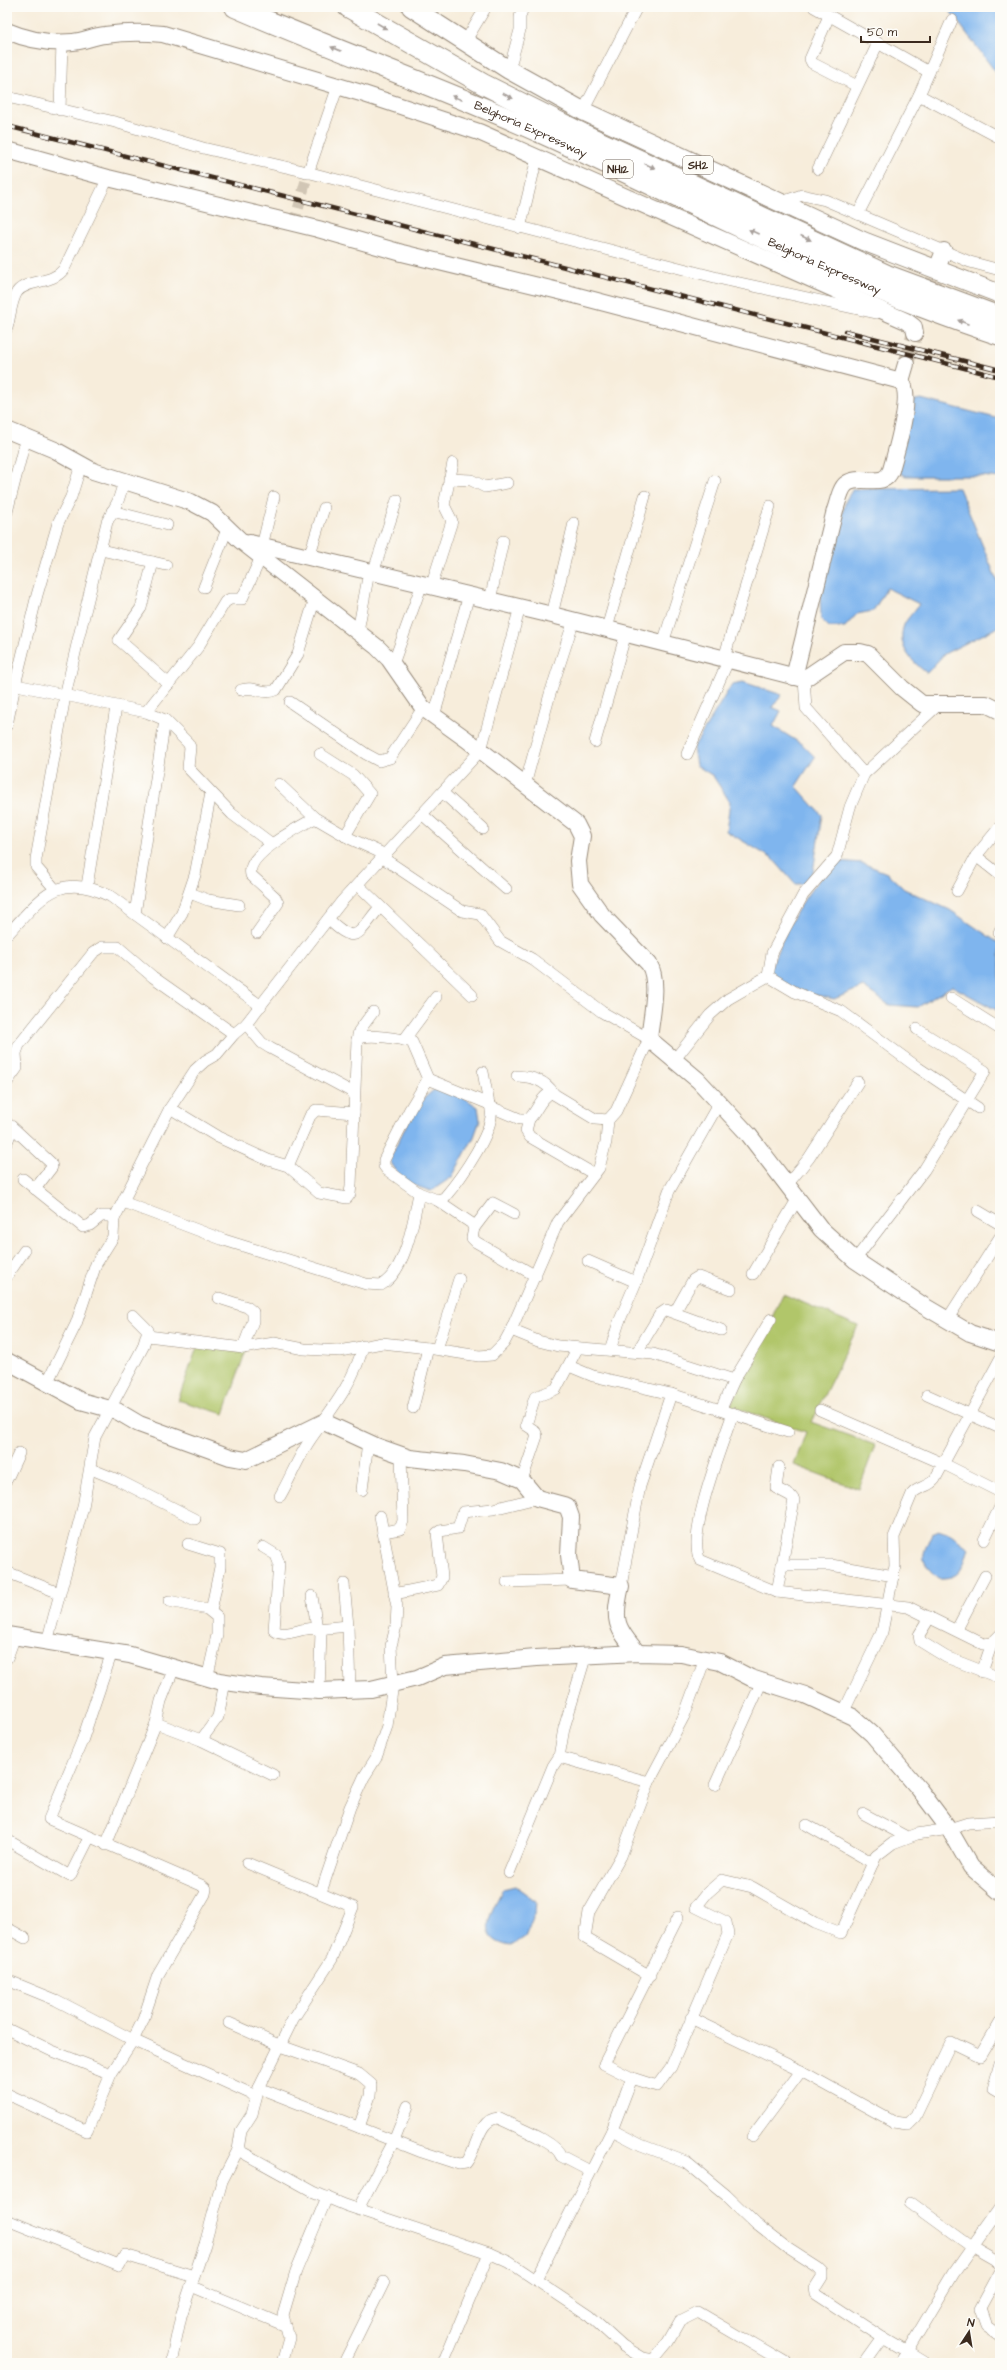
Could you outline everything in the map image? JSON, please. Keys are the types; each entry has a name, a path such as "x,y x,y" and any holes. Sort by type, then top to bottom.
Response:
{"highway":[{"name":"Belghoria Expressway","path":"235,7 538,132 857,280 912,303 1000,335"},
{"name":"Belghoria Expressway","path":"348,7 483,84 590,138 887,275 1000,317"}],"main road":[{"name":"SH2","path":"411,7 509,70 583,110 778,203 884,250 1000,294"}],"street":[{"path":"465,42 486,7"},
{"path":"509,70 520,30 520,17 523,7"},
{"path":"583,110 637,7"},
{"path":"814,7 929,72"},
{"path":"829,16 810,59 812,63 857,86"},
{"path":"858,214 919,95 952,20"},
{"path":"7,31 24,38 62,42 104,35 141,32 164,34 338,86 479,132 912,324 915,333 920,317"},
{"path":"60,110 62,42"},
{"path":"818,169 878,43"},
{"path":"308,173 338,86"},
{"path":"919,95 1000,138"},
{"path":"7,97 115,122 210,150 308,173 726,280 899,319"},
{"path":"7,150 108,178 318,229 402,253 571,294 901,381 907,391 906,406 892,470 887,478 882,480 852,481 846,484 842,489 833,517 799,678 806,708 864,774"},
{"path":"520,228 536,158"},
{"path":"7,328 15,298 20,290 56,277 64,269 108,178"},
{"path":"778,203 802,195 825,200 858,214 942,256 1000,270"},
{"path":"901,381 906,364"},
{"path":"7,430 26,437 81,465 124,482 201,507 228,527 241,541 262,551 315,598 377,647 393,664 428,712 481,750 576,824 582,836 578,861 580,884 602,915 649,964 653,972 655,982 649,1039 616,1112 608,1120 602,1158 594,1174 558,1222 536,1276 511,1330 497,1351 487,1357 433,1348 382,1344 340,1351 322,1351 274,1343 243,1348 148,1336"},
{"path":"7,512 26,437"},
{"path":"393,664 427,585 452,521 444,505 454,463"},
{"path":"7,726 11,684 58,523 71,497 81,465"},
{"path":"450,479 475,481 485,487 507,483"},
{"path":"663,644 715,481"},
{"path":"55,889 36,867 36,859 65,696 107,522 124,482"},
{"path":"607,628 645,496"},
{"path":"146,712 198,647 225,602 230,599 242,599 262,551 274,497"},
{"path":"358,631 371,572 397,500"},
{"path":"687,754 727,659 770,506"},
{"path":"309,557 324,508"},
{"path":"112,511 166,525"},
{"path":"552,615 574,523"},
{"path":"204,587 228,527"},
{"path":"490,600 503,542"},
{"path":"101,550 166,565"},
{"path":"262,551 309,557 607,628 663,644 799,678 844,652 860,652 868,654 902,688 922,704 986,704 1000,711"},
{"path":"153,562 141,608 120,640 169,684"},
{"path":"290,702 366,754 379,761 390,758 428,712 469,595"},
{"path":"241,690 252,687 267,692 276,690 298,654 315,598"},
{"path":"47,1383 76,1324 96,1264 113,1237 114,1219 170,1108 195,1070 205,1061 217,1054 234,1034 246,1024 328,919 481,750 520,607"},
{"path":"525,785 550,694 574,620"},
{"path":"595,742 626,633"},
{"path":"11,684 146,712 166,720 188,743 190,748 188,768 232,814 272,844"},
{"path":"768,976 772,953 803,895 837,856 850,807 864,774 938,705"},
{"path":"87,886 116,706"},
{"path":"135,914 166,720"},
{"path":"320,754 358,780 370,794 345,836"},
{"path":"279,784 315,818 345,836 385,856 462,911 480,914 500,941 532,958 602,1012 649,1039 675,1060 749,1135 821,1229 855,1260 970,1333 1000,1343"},
{"path":"167,938 190,893 196,875 211,793"},
{"path":"443,793 483,829"},
{"path":"423,815 506,889"},
{"path":"257,933 278,903 275,897 251,876 251,870 272,844 315,818"},
{"path":"958,890 976,856 998,829"},
{"path":"976,856 1000,875"},
{"path":"358,885 472,995"},
{"path":"7,935 47,894 55,889 87,886 110,896 261,1006"},
{"path":"190,893 208,900 239,905"},
{"path":"328,919 344,933 354,935 359,932 380,907"},
{"path":"7,1082 17,1068 16,1053 19,1045 93,953 102,946 118,947 153,977 234,1034"},
{"path":"675,1060 710,1015 728,999 768,976"},
{"path":"768,976 795,992 841,1011 917,1067 978,1108"},
{"path":"404,1040 436,997"},
{"path":"951,998 1000,1029"},
{"path":"170,1108 218,1137 268,1160 288,1166 314,1190 327,1195 347,1198 350,1194 351,1185 357,1040 359,1031 373,1012"},
{"path":"246,1024 262,1043 354,1093"},
{"path":"855,1260 924,1170 985,1071 917,1029"},
{"path":"357,1040 363,1036 404,1040 414,1043 428,1079 520,1119 529,1119"},
{"path":"438,1200 444,1198 474,1157 488,1129 492,1113 483,1072"},
{"path":"517,1076 532,1077 547,1085 554,1094 595,1119 608,1120"},
{"path":"428,1079 410,1109 384,1160 384,1166 387,1170 419,1193 438,1200 471,1223 474,1228"},
{"path":"787,1185 829,1129 858,1082"},
{"path":"554,1094 550,1093 545,1096 536,1113 529,1119 526,1131 530,1137 594,1174"},
{"path":"610,1350 619,1322 636,1282 669,1191 719,1104"},
{"path":"288,1166 310,1116 316,1110 354,1113"},
{"path":"7,1142 11,1134 9,1124"},
{"path":"9,1124 51,1163 52,1167 35,1188"},
{"path":"23,1179 83,1227 90,1225 100,1216 114,1219"},
{"path":"123,1202 224,1240 375,1286 386,1283 407,1246 419,1193"},
{"path":"753,1274 798,1198"},
{"path":"514,1214 493,1203 474,1228 472,1238 476,1242 536,1276"},
{"path":"978,1210 1000,1224"},
{"path":"948,1320 1000,1237"},
{"path":"7,1276 24,1251"},
{"path":"588,1261 636,1282"},
{"path":"675,1312 695,1278 706,1278 731,1289"},
{"path":"413,1408 433,1348 459,1279"},
{"path":"219,1298 247,1306 253,1312 253,1321 243,1348"},
{"path":"637,1352 660,1314 666,1310 721,1330"},
{"path":"47,1642 83,1507 95,1437 144,1347 148,1336 148,1330 132,1315"},
{"path":"721,1410 734,1380 771,1319"},
{"path":"511,1330 538,1341 577,1349 637,1352 676,1360 734,1380"},
{"path":"280,1496 309,1442 324,1422 351,1376 363,1346"},
{"path":"522,1480 537,1436 535,1431 526,1425 532,1402 535,1397 556,1389 577,1349"},
{"path":"844,1711 875,1650 889,1605 894,1576 896,1560 893,1549 894,1537 912,1494 915,1490 932,1483 972,1414 1000,1359"},
{"path":"7,1361 81,1401 117,1411 139,1424 230,1457 246,1460 324,1422"},
{"path":"569,1366 607,1380 671,1394 788,1432"},
{"path":"638,1653 625,1639 616,1623 621,1586 640,1486 671,1394"},
{"path":"926,1395 972,1414 1000,1428"},
{"path":"820,1410 944,1464 1000,1492"},
{"path":"733,1413 703,1503 697,1554 700,1560 707,1565 777,1592 908,1608 957,1629 983,1644 992,1643"},
{"path":"324,1422 401,1455 501,1472 522,1480 537,1498"},
{"path":"362,1490 368,1442"},
{"path":"7,1479 19,1453"},
{"path":"383,1532 400,1529 403,1521 401,1455"},
{"path":"777,1592 794,1500 776,1488 779,1467"},
{"path":"90,1469 118,1480 195,1519"},
{"path":"394,1594 438,1585 442,1577 436,1533 458,1528 463,1512 492,1509 537,1498 567,1506 571,1517 569,1555 572,1580"},
{"path":"984,1540 1000,1507"},
{"path":"321,1892 350,1807 384,1740 393,1684 390,1651 397,1617 380,1516"},
{"path":"188,1544 220,1554 220,1567 211,1610"},
{"path":"263,1547 276,1555 279,1563 274,1630 284,1633 348,1626"},
{"path":"782,1565 831,1565 894,1576"},
{"path":"7,1572 59,1593"},
{"path":"957,1629 985,1576"},
{"path":"507,1582 572,1580 621,1586"},
{"path":"344,1584 348,1626 350,1690"},
{"path":"312,1596 316,1629"},
{"path":"169,1601 211,1610 217,1617 218,1624 208,1679"},
{"path":"930,1617 919,1635 920,1641 946,1656 982,1672 1000,1678"},
{"path":"316,1629 321,1632 322,1639 319,1691"},
{"path":"982,1672 992,1643 1000,1635"},
{"path":"7,1658 11,1636 112,1652 164,1664 208,1679 261,1688 319,1691 371,1689 393,1684 445,1666 586,1655 638,1653 681,1654 720,1662 762,1681 805,1695 844,1711 853,1717 872,1734 920,1790 949,1829 971,1867 1000,1892"},
{"path":"7,2094 87,2131 111,2074 133,2040 158,1975 205,1894 206,1889 49,1819 82,1741 112,1652"},
{"path":"509,1873 532,1822 553,1766 559,1757 564,1728 586,1655"},
{"path":"650,1976 585,1938 588,1912 621,1856 649,1782 684,1716 705,1659"},
{"path":"106,1845 156,1723 174,1668"},
{"path":"715,1785 762,1681"},
{"path":"201,1740 218,1717 225,1682"},
{"path":"156,1723 201,1740 273,1775"},
{"path":"559,1757 649,1782"},
{"path":"864,1814 907,1837"},
{"path":"678,1917 650,1976 604,2064 632,2078 657,2086 670,2067 728,1934 726,1922 696,1907 722,1880 752,1887 815,1923 842,1933 876,1856 893,1843 907,1837 949,1829 968,1823 1000,1821"},
{"path":"807,1824 873,1863"},
{"path":"8,1843 70,1876 89,1838"},
{"path":"171,2363 181,2316 193,2281 222,2181 238,2150 241,2131 252,2114 257,2092 293,2019 332,1959 353,1907 321,1892 248,1863"},
{"path":"7,1928 25,1938"},
{"path":"7,1980 56,2000 133,2040 257,2092 359,2127 458,2164 466,2163 471,2157 485,2122 498,2118 544,2140 560,2152 561,2156 590,2172"},
{"path":"692,2018 801,2071 894,2122 908,2124 915,2117 951,2042 980,2056 1000,2022"},
{"path":"229,2024 281,2046 359,2074 371,2084 370,2096 359,2127"},
{"path":"7,2029 50,2050 111,2074"},
{"path":"1000,2064 992,2089 1000,2093"},
{"path":"752,2137 801,2071"},
{"path":"536,2280 612,2130 632,2078"},
{"path":"358,2209 394,2141 408,2106"},
{"path":"612,2130 641,2145 675,2157 698,2171 756,2224 822,2272 822,2277 815,2288 816,2294 883,2338 925,2363"},
{"path":"238,2150 327,2197 358,2209 489,2253 509,2262 590,2316 623,2346 643,2358 653,2361 668,2342 680,2321 698,2312 785,2363"},
{"path":"282,2363 289,2338 283,2315 296,2271 327,2197"},
{"path":"910,2202 972,2247 1000,2264"},
{"path":"900,2363 954,2273 1000,2208"},
{"path":"7,2220 119,2265 125,2255 193,2281 286,2326"},
{"path":"443,2363 489,2253"},
{"path":"1000,2272 980,2309 986,2326 1000,2336"},
{"path":"344,2363 384,2282"},
{"path":"866,2363 883,2338"}],"green space":[{"path":"783,1294 858,1326 811,1422 875,1445 859,1489 794,1465 806,1432 730,1406"},
{"path":"199,1342 246,1350 224,1414 178,1400"}],"water":[{"path":"947,7 1000,7 1000,78"},
{"path":"921,399 1000,419 1000,478 981,476 906,476 898,472 907,402"},
{"path":"959,488 1000,588 1000,626 944,654 927,673 911,659 902,640 904,625 919,604 887,588 873,611 857,614 845,627 829,627 821,619 820,597 846,500 853,489"},
{"path":"743,682 782,695 772,707 781,711 773,726 803,745 815,757 796,786 822,815 813,872 804,884 795,884 773,859 726,831 730,802 713,776 696,765 693,748 732,684"},
{"path":"838,861 862,863 887,873 904,889 950,910 1000,944 1000,1012 952,986 918,1007 889,1005 863,987 834,999 811,994 781,984 769,971 782,941 805,898 826,872"},
{"path":"435,1089 457,1093 478,1107 480,1120 474,1137 452,1177 431,1191 406,1181 393,1168 389,1161 416,1105"},
{"path":"1000,1181 1000,1210 994,1200"},
{"path":"939,1530 948,1533 969,1548 960,1571 952,1577 938,1578 927,1567 925,1562 924,1553 932,1533"},
{"path":"515,1886 536,1901 535,1914 525,1937 511,1946 499,1943 492,1938 489,1931 489,1923 494,1906 503,1889"}],"tunnel":[{"path":"294,224 308,173"},
{"path":"920,317 940,261"},
{"path":"906,364 915,333"}],"railway":[{"path":"7,126 1000,377"},
{"path":"845,331 1000,370"}]}
